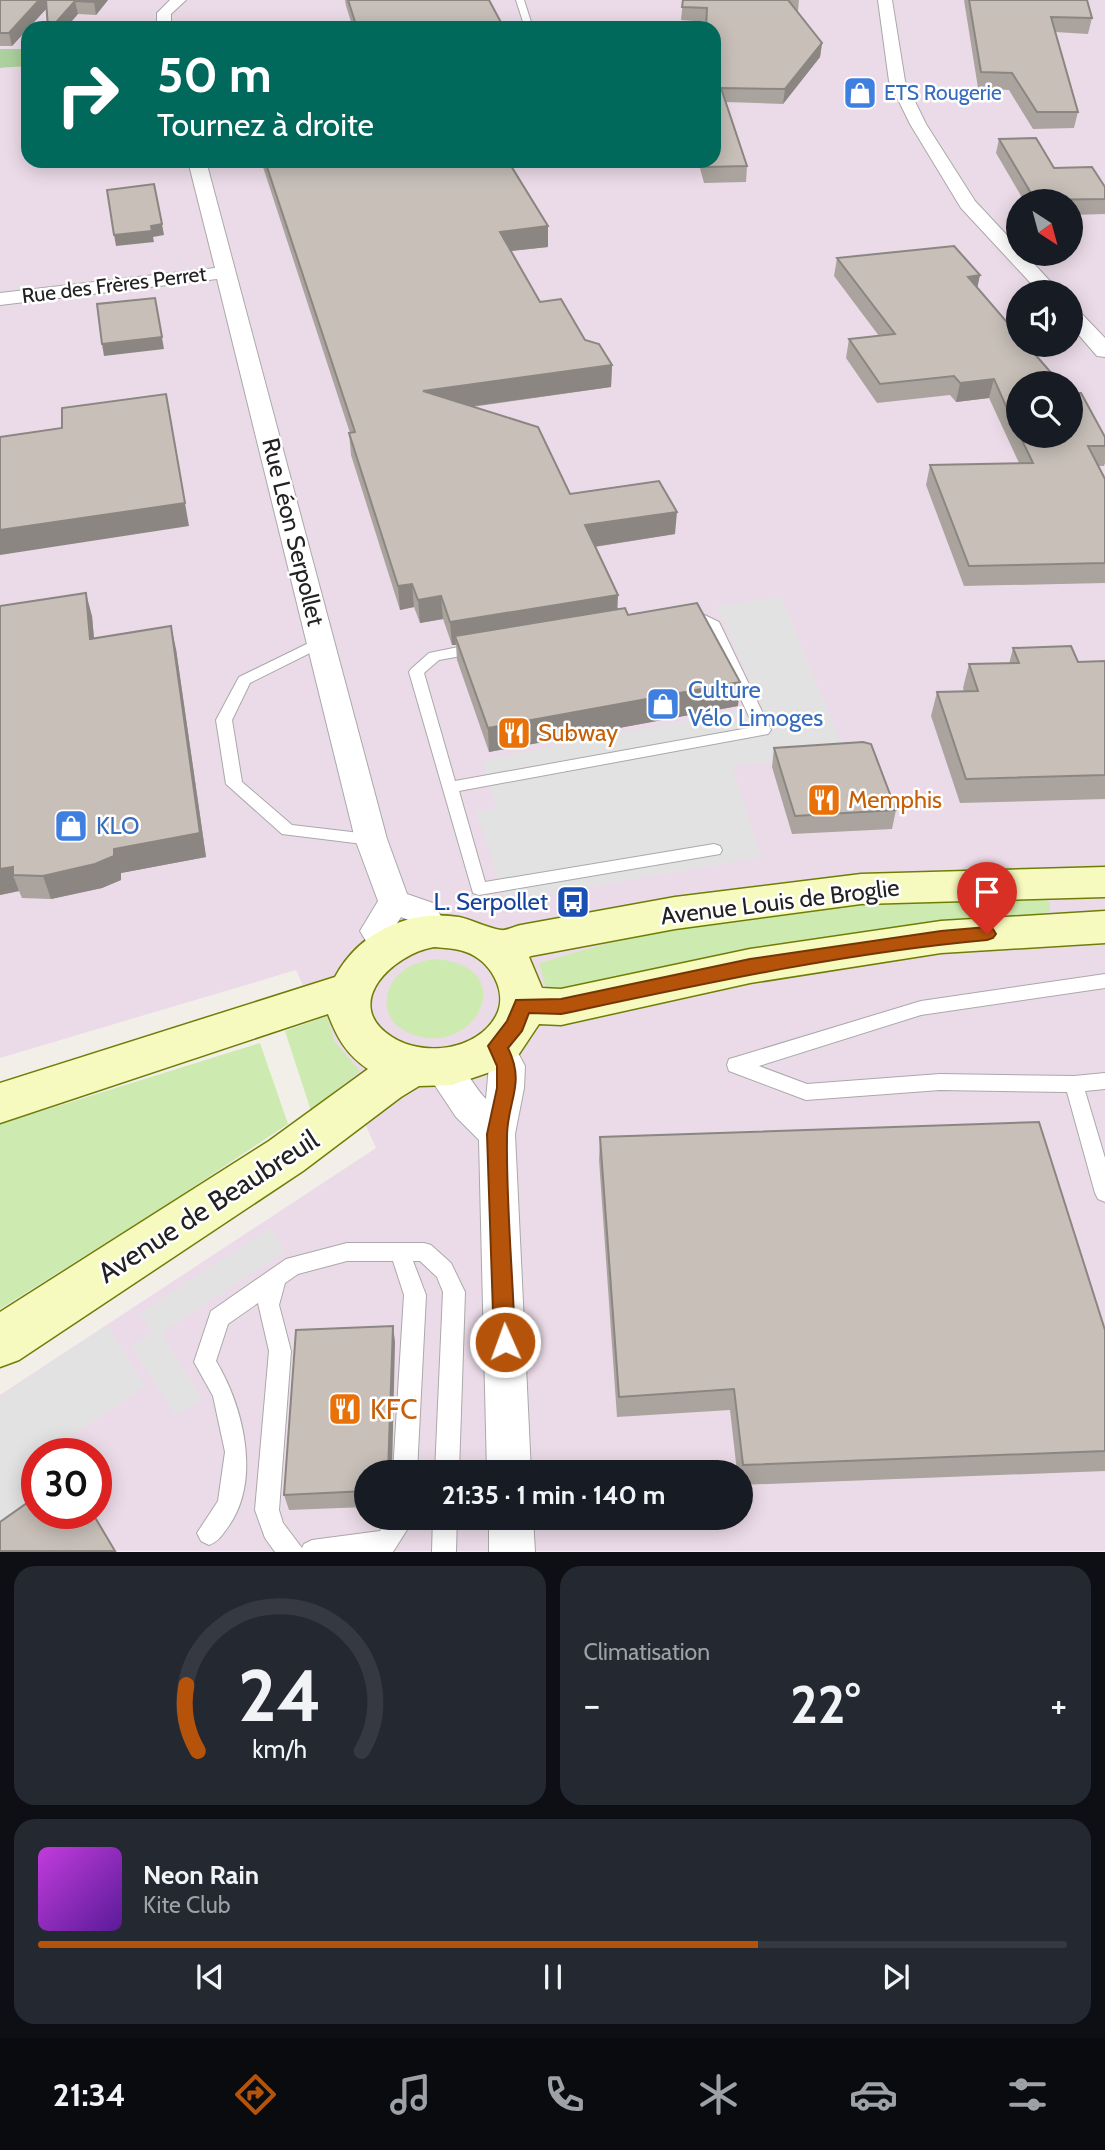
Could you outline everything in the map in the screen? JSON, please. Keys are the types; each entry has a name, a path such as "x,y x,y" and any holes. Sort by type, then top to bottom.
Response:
{"main road":[{"name":"Avenue Louis de Broglie","path":"503,952 521,941 768,899 860,889 1105,882"},
{"path":"523,1005 561,1007 750,967 941,937 1105,927"},
{"path":"434,931 463,933 481,938 503,952 521,981 523,1005 515,1025 498,1046 472,1061 427,1068 393,1062 377,1054 359,1035 350,1014 350,990 356,976 372,955 405,936 434,931"},
{"path":"0,1103 265,1015 350,990"},
{"name":"Avenue de Beaubreuil","path":"0,1342 285,1156 385,1083 427,1068"}],"street":[{"path":"164,21 164,13 179,0"},
{"path":"885,0 897,81 918,124 968,204 1039,280"},
{"name":"Rue Léon Serpollet","path":"199,168 371,839 394,902"},
{"name":"Rue des Frères Perret","path":"0,299 227,272"},
{"path":"1083,327 1105,351"},
{"path":"387,947 376,931 394,902 422,912 434,931"},
{"path":"498,1046 507,1066 506,1088 497,1134 509,1460"},
{"path":"427,1068 497,1134"},
{"path":"511,1530 512,1552"}],"lane":[{"path":"520,0 527,21"},
{"path":"451,787 763,730 712,622 692,613 665,617"},
{"path":"321,642 244,680 224,720 234,784 288,830 371,839"},
{"path":"489,647 434,656 416,672 480,889 713,850"},
{"path":"1105,981 921,1008 736,1065 806,1092 940,1082 1074,1084 1105,1081"},
{"path":"1074,1084 1105,1193"},
{"path":"209,1533 229,1506 236,1452 223,1393 205,1362 219,1318 293,1266 347,1252 424,1252 444,1270 454,1292 447,1460"},
{"path":"400,1253 415,1295 406,1460"},
{"path":"277,1278 268,1305 281,1351 267,1510 273,1530 291,1552"},
{"path":"312,1552 387,1542 395,1530"},
{"path":"444,1552 445,1530"}],"shaded area":[{"path":"0,0 1105,0 1105,1551 0,1551 0,1395 376,1148 296,970 0,1058 0,68 21,66 21,168 721,168 721,21 21,21 21,49 0,49"},
{"path":"781,597 846,755 732,766 761,857 506,902 476,811 496,808 482,760 762,706 716,606"},
{"path":"270,1228 285,1251 161,1333 202,1399 176,1416 131,1347 152,1333 140,1313"},
{"path":"107,1325 145,1386 68,1438 21,1438 21,1513 0,1528 0,1397"}],"green space":[{"path":"0,49 21,49 21,66 0,68"},
{"path":"1044,898 1050,903 1050,911 1039,916 987,918 848,936 548,996 539,963 644,933 838,900"},
{"path":"434,959 462,965 478,978 483,994 480,1010 468,1025 451,1035 429,1038 405,1031 397,1025 387,1010 386,1001 391,984 404,970"},
{"path":"327,1016 334,1041 360,1071 311,1111 285,1031"},
{"path":"260,1043 288,1124 163,1207 0,1309 0,1124"}],"building":[{"path":"0,0 39,0 9,33 0,33"},
{"path":"46,0 95,0 75,1 57,21 48,21"},
{"path":"348,0 489,0 500,21 355,21"},
{"path":"683,0 788,0 822,43 785,89 721,88 721,21 706,21 707,8 682,7"},
{"path":"969,0 1087,0 1092,18 1051,17 1078,112 1037,112 1012,73 981,72"},
{"path":"721,88 747,166 721,167"},
{"path":"1036,138 1054,168 1092,167 1105,187 1105,199 1083,199 1083,189 1029,189 999,139"},
{"path":"267,168 512,168 548,226 500,232 540,302 561,299 585,340 599,344 612,365 423,391 538,427 570,494 659,481 677,512 585,525 618,595 450,622 441,596 418,600 412,584 398,586 349,433 355,432"},
{"path":"154,184 162,224 151,226 152,231 114,235 107,190"},
{"path":"954,246 980,275 968,277 1006,321 1006,357 1037,357 1050,371 1006,371 1006,406 994,379 960,383 954,376 880,384 849,339 895,334 837,258"},
{"path":"155,298 162,337 102,344 97,304"},
{"path":"166,394 185,503 0,530 0,437 62,428 62,408"},
{"path":"1083,397 1105,437 1105,446 1088,446 1105,479 1105,563 969,566 930,465 1033,463 1026,448 1083,448"},
{"path":"86,593 90,639 171,626 200,833 114,849 114,856 95,864 43,876 13,875 13,867 0,869 0,606"},
{"path":"697,603 740,682 488,728 455,636 625,608 628,615"},
{"path":"1071,646 1078,662 1105,661 1105,775 966,779 937,692 978,691 969,664 1019,663 1013,648"},
{"path":"863,742 871,744 896,810 795,816 774,748"},
{"path":"1039,1122 1105,1330 1105,1451 753,1465 753,1460 742,1460 734,1389 619,1397 600,1137"},
{"name":"KFC","path":"393,1326 388,1460 354,1460 354,1492 284,1495 296,1330"},
{"path":"21,1507 21,1529 102,1529 115,1551 0,1551 0,1522"}],"place":[{"name":"ETS Rougerie","path":"860,93"},
{"name":"Culture Vélo Limoges","path":"663,704"},
{"name":"Subway","path":"514,733"},
{"name":"Memphis","path":"824,800"},
{"name":"KLO","path":"71,826"},
{"name":"L. Serpollet","path":"573,902"},
{"name":"KFC","path":"345,1409"}],"route":[{"path":"505,1342 497,1134 506,1088 507,1066 498,1046 515,1025 523,1005 561,1007 750,967 941,937 987,934"}]}
